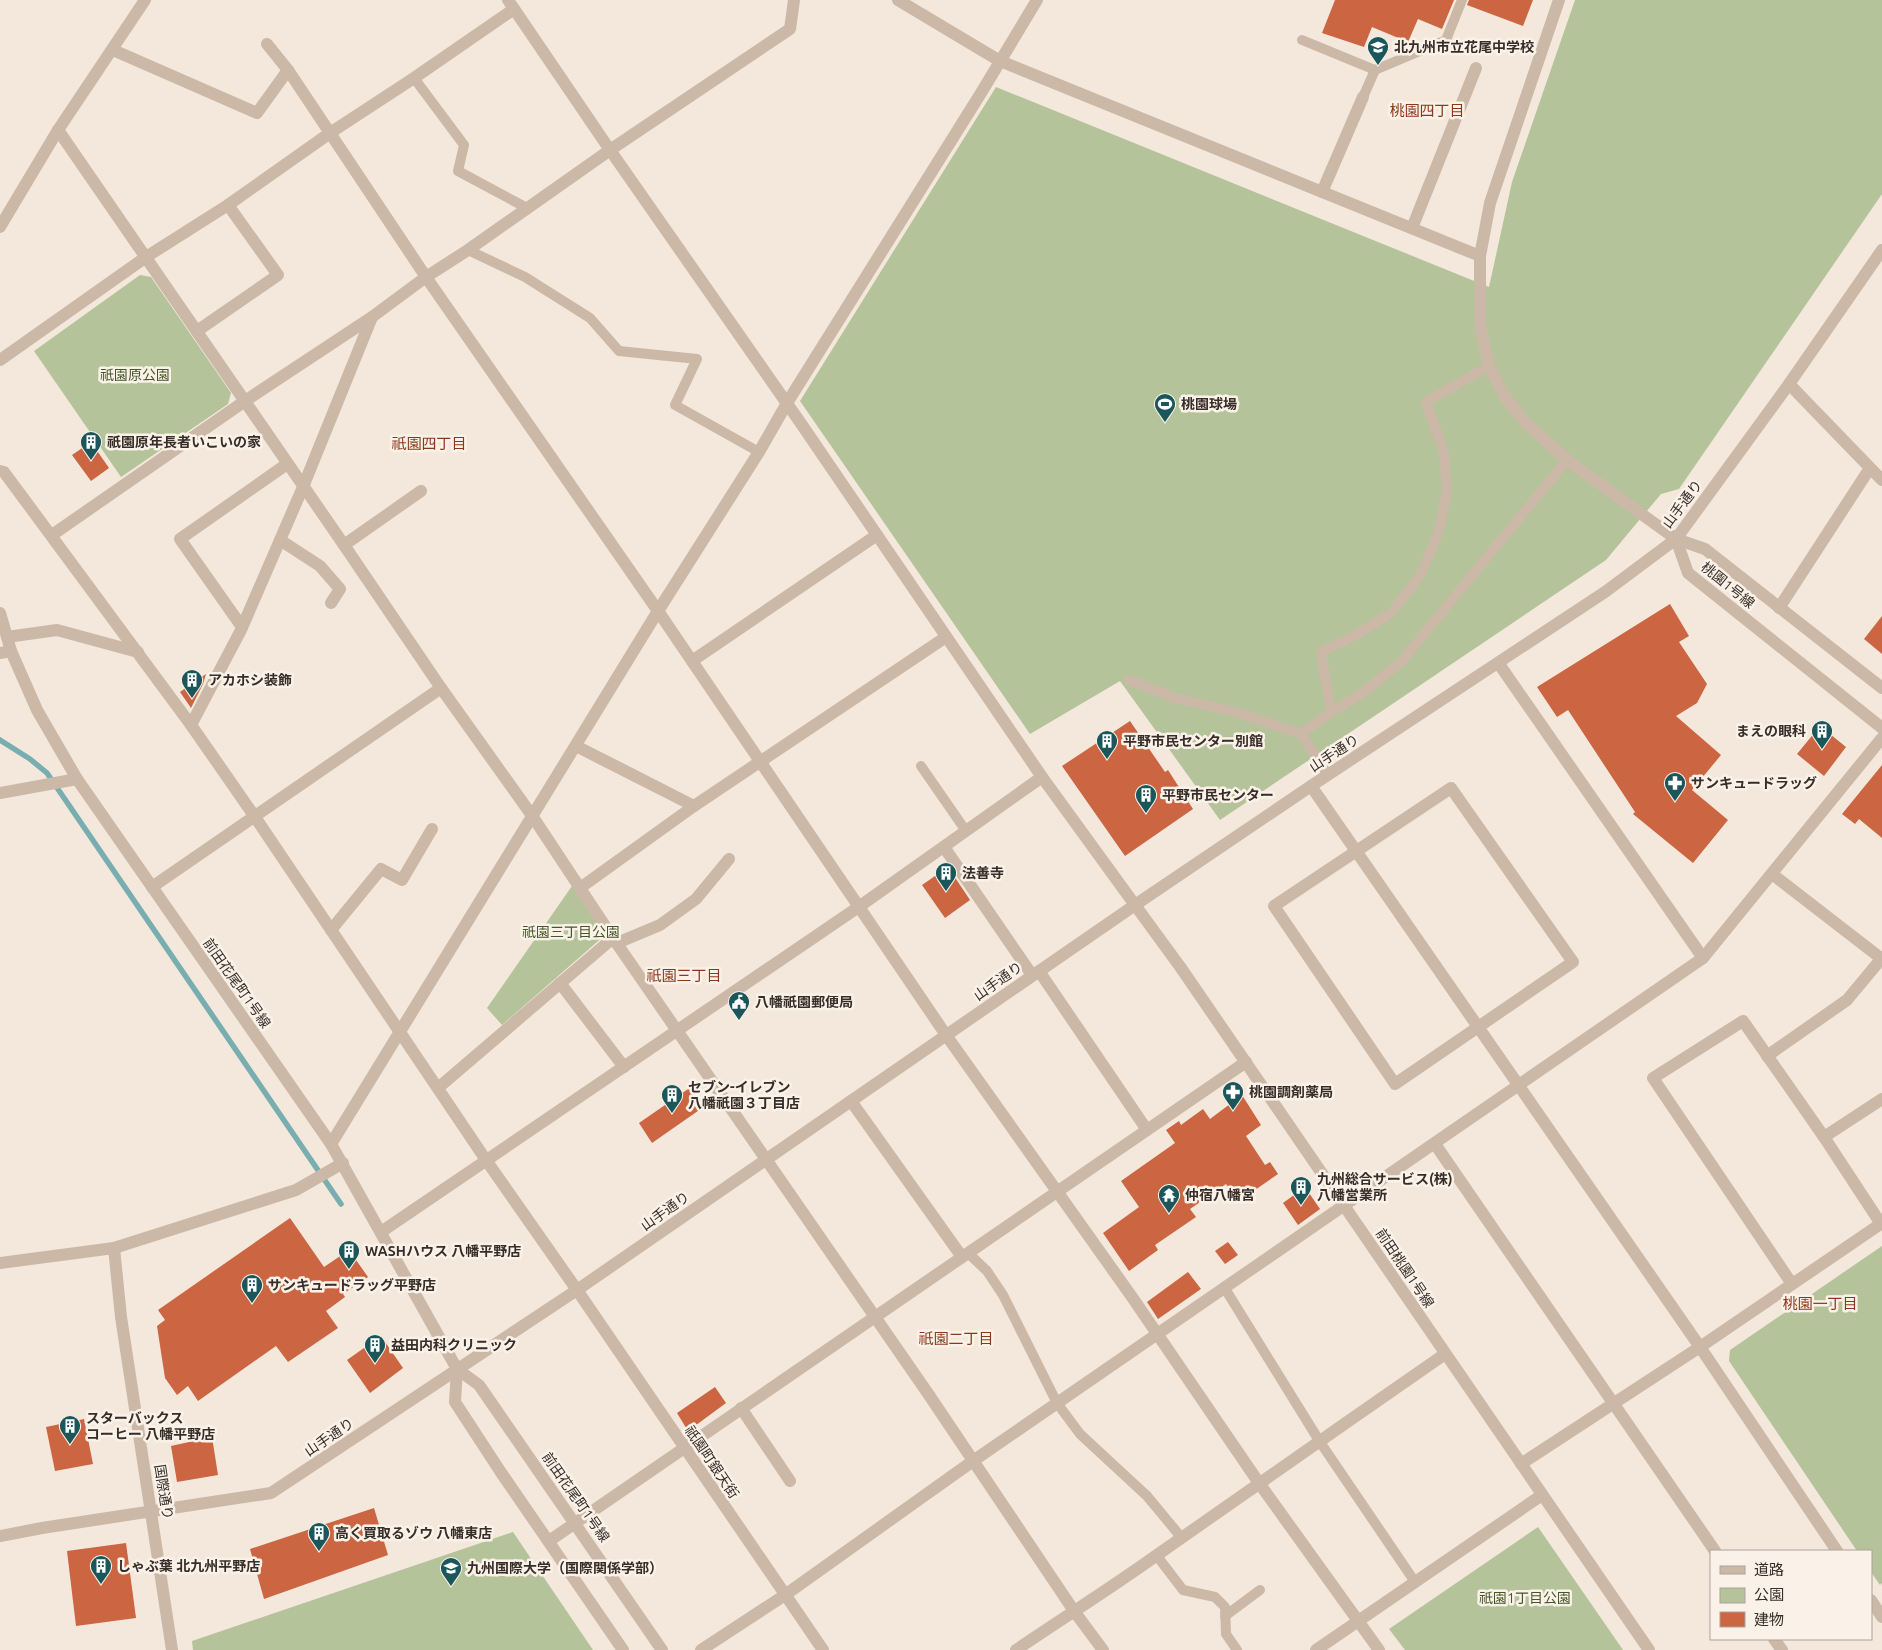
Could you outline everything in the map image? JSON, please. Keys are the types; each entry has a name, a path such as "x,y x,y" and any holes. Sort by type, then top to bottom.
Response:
{"street":[{"path":"0,227 58,130 145,0"},
{"path":"52,534 245,401 372,317 426,277 468,250 610,150 790,29 794,0"},
{"path":"898,0 1000,62 1480,256"},
{"path":"331,1144 658,611 759,452 1037,0"},
{"path":"1559,0 1490,203 1480,256 1480,326 1489,366 1505,397 1526,423 1567,460 1676,539"},
{"path":"0,360 146,257 228,205 330,133 414,78 511,4"},
{"name":"前田桃園1号線","path":"511,4 1042,777 1181,968 1246,1062 1649,1650"},
{"path":"267,44 288,70 426,277 658,611 946,1035 1157,1333 1258,1483 1379,1650"},
{"path":"113,50 257,113 288,70"},
{"path":"1412,228 1476,68"},
{"path":"1322,192 1363,98"},
{"path":"58,130 344,545 440,688 533,817 615,941 929,1395 1074,1611 1103,1650"},
{"path":"197,331 278,275 228,205"},
{"name":"山手通り","path":"0,1536 271,1493 577,1290 766,1158 1311,786 1499,664 1605,592 1676,539 1789,384 1882,250"},
{"path":"191,725 242,627 303,487 372,317"},
{"path":"1789,384 1882,480"},
{"path":"242,627 180,539 287,464"},
{"path":"1779,608 1870,468"},
{"name":"祇園町銀天街","path":"0,471 4,472 52,534 191,725 486,1160 823,1650"},
{"path":"344,545 421,491"},
{"path":"692,661 877,535"},
{"name":"桃園1号線","path":"1676,539 1705,549 1882,688"},
{"name":"桃園1号線","path":"1676,539 1688,573 1882,728"},
{"path":"280,540 320,566 340,590 331,603"},
{"name":"前田花尾町1号線","path":"0,613 6,637 5,652 77,780 331,1144 457,1369 479,1385 662,1650"},
{"path":"6,637 57,630 138,652"},
{"path":"580,888 694,806 946,637"},
{"path":"1499,664 1702,958"},
{"path":"152,887 440,688"},
{"path":"701,1650 785,1595 1157,1333 1343,1204 1435,1144 1518,1083 1702,958 1882,738"},
{"path":"576,746 694,806"},
{"path":"381,1232 860,906 1042,777"},
{"path":"0,793 77,780"},
{"path":"1311,786 1700,1347 1836,1550"},
{"path":"1451,788 1573,962 1395,1084 1274,906 1357,850 1451,788"},
{"path":"331,930 381,869 402,880 432,829"},
{"path":"944,847 1147,1130"},
{"path":"438,1088 560,983 615,941 660,925 696,900 729,859"},
{"path":"1767,1056 1847,1000 1881,959 1772,874"},
{"path":"560,983 624,1067"},
{"path":"1521,1464 1700,1347 1881,1224 1824,1137 1742,1020 1653,1078 1792,1284"},
{"path":"548,1541 1246,1062"},
{"path":"1824,1137 1882,1100"},
{"path":"851,1101 965,1255"},
{"path":"1435,1144 1714,1550"},
{"path":"0,1263 114,1248 296,1190 343,1163"},
{"name":"国際通り","path":"114,1248 122,1317 172,1650"},
{"path":"1016,1650 1157,1556 1181,1537 1445,1354"},
{"path":"457,1369 455,1402 623,1650"},
{"path":"741,1408 790,1481"},
{"path":"1316,1650 1542,1495"}],"lane":[{"path":"1363,98 1375,70 1446,40 1462,0"},
{"path":"1302,40 1375,70"},
{"path":"414,78 464,145 458,172 526,208"},
{"path":"468,250 525,277 590,318 619,351 697,359 675,405 759,452"},
{"path":"1331,712 1321,652 1354,636 1391,613 1420,576 1438,534 1447,493 1444,452 1426,402 1489,366"},
{"path":"1301,734 1331,712 1361,694 1401,662 1567,460"},
{"path":"1129,680 1175,698 1236,712 1301,734 1328,775"},
{"path":"921,766 966,831"},
{"path":"965,1255 987,1271 1003,1295 1058,1403 1080,1434 1147,1496 1181,1537"},
{"path":"1224,1287 1320,1442 1415,1582"},
{"path":"1157,1556 1184,1590 1215,1597 1225,1607 1226,1634 1237,1650"},
{"path":"1225,1616 1260,1590"}],"green space":[{"path":"1575,0 1882,0 1882,194 1679,489 1661,494 1606,560 1220,820 1120,681 1030,734 800,401 996,87 1489,287 1512,182"},
{"name":"祇園原公園","path":"140,275 151,277 231,393 228,404 121,477 34,351"},
{"name":"祇園三丁目公園","path":"572,886 605,935 502,1025 487,1008"},
{"path":"1882,1246 1882,1583 1880,1585 1872,1573 1872,1550 1856,1550 1729,1361 1730,1350"},
{"name":"祇園1丁目公園","path":"1538,1527 1623,1650 1405,1650 1389,1629"},
{"name":"九州国際大学（国際関係学部）","path":"513,1532 593,1650 193,1650 192,1641"}],"building":[{"path":"1335,0 1454,0 1442,29 1418,19 1408,42 1372,27 1364,47 1322,33"},
{"path":"1469,0 1533,0 1523,26 1467,5"},
{"name":"祇園原年長者いこいの家","path":"91,442 109,468 91,481 72,455"},
{"path":"1670,604 1689,636 1679,642 1707,684 1697,703 1676,716 1721,755 1692,790 1728,820 1693,863 1633,814 1635,812 1568,710 1557,717 1537,687"},
{"path":"1882,616 1882,654 1864,639"},
{"name":"アカホシ装飾","path":"206,674 203,684 191,708 180,692"},
{"path":"1130,721 1165,772 1168,770 1193,809 1125,856 1062,766"},
{"name":"まえの眼科","path":"1820,726 1846,747 1824,776 1797,754"},
{"path":"1882,765 1882,838 1859,819 1855,824 1842,814"},
{"name":"法善寺","path":"948,867 970,900 945,918 922,885"},
{"name":"セブン-イレブン 八幡祇園３丁目店","path":"691,1087 705,1106 652,1143 639,1123"},
{"path":"1242,1095 1261,1125 1246,1136 1265,1165 1270,1162 1278,1174 1255,1190 1252,1186 1235,1197 1226,1184 1190,1209 1196,1217 1155,1245 1158,1250 1129,1271 1103,1233 1139,1207 1121,1181 1175,1143 1166,1130 1179,1121 1181,1125 1203,1109 1210,1119"},
{"name":"九州総合サービス(株) 八幡営業所","path":"1305,1187 1320,1209 1298,1225 1283,1203"},
{"name":"サンキュードラッグ平野店","path":"290,1218 324,1267 349,1250 368,1277 343,1294 345,1297 326,1311 338,1328 288,1362 276,1346 198,1401 188,1386 177,1395 165,1378 157,1326 165,1320 158,1310"},
{"path":"1228,1242 1238,1255 1225,1264 1215,1251"},
{"path":"1188,1272 1201,1289 1158,1319 1147,1302"},
{"name":"益田内科クリニック","path":"381,1336 403,1368 370,1393 347,1360"},
{"path":"715,1387 726,1403 688,1431 677,1413"},
{"name":"スターバックス コーヒー 八幡平野店","path":"84,1419 93,1464 55,1471 46,1427"},
{"path":"212,1437 218,1475 177,1482 171,1446"},
{"name":"高く買取るゾウ 八幡東店","path":"374,1508 388,1555 264,1599 250,1549"},
{"name":"しゃぶ葉 北九州平野店","path":"126,1543 136,1618 76,1626 67,1551"}],"waterway":[{"path":"0,740 30,759 47,773 341,1204"}],"place":[{"name":"北九州市立花尾中学校","path":"1378,66"},
{"name":"桃園球場","path":"1165,423"},
{"name":"祇園原年長者いこいの家","path":"91,461"},
{"name":"アカホシ装飾","path":"192,699"},
{"name":"まえの眼科","path":"1822,750"},
{"name":"平野市民センター別館","path":"1107,760"},
{"name":"サンキュードラッグ","path":"1675,802"},
{"name":"平野市民センター","path":"1146,814"},
{"name":"法善寺","path":"946,892"},
{"name":"八幡祇園郵便局","path":"739,1021"},
{"name":"桃園調剤薬局","path":"1233,1111"},
{"name":"セブン-イレブン 八幡祇園３丁目店","path":"672,1114"},
{"name":"九州総合サービス(株) 八幡営業所","path":"1301,1206"},
{"name":"仲宿八幡宮","path":"1169,1214"},
{"name":"WASHハウス 八幡平野店","path":"349,1270"},
{"name":"サンキュードラッグ平野店","path":"252,1304"},
{"name":"益田内科クリニック","path":"375,1364"},
{"name":"スターバックス コーヒー 八幡平野店","path":"70,1445"},
{"name":"高く買取るゾウ 八幡東店","path":"319,1552"},
{"name":"しゃぶ葉 北九州平野店","path":"101,1585"},
{"name":"九州国際大学（国際関係学部）","path":"451,1587"}],"district":[{"name":"桃園四丁目","path":"1427,110"},
{"name":"祇園四丁目","path":"429,443"},
{"name":"祇園三丁目","path":"684,975"},
{"name":"桃園一丁目","path":"1820,1303"},
{"name":"祇園二丁目","path":"956,1338"}]}
